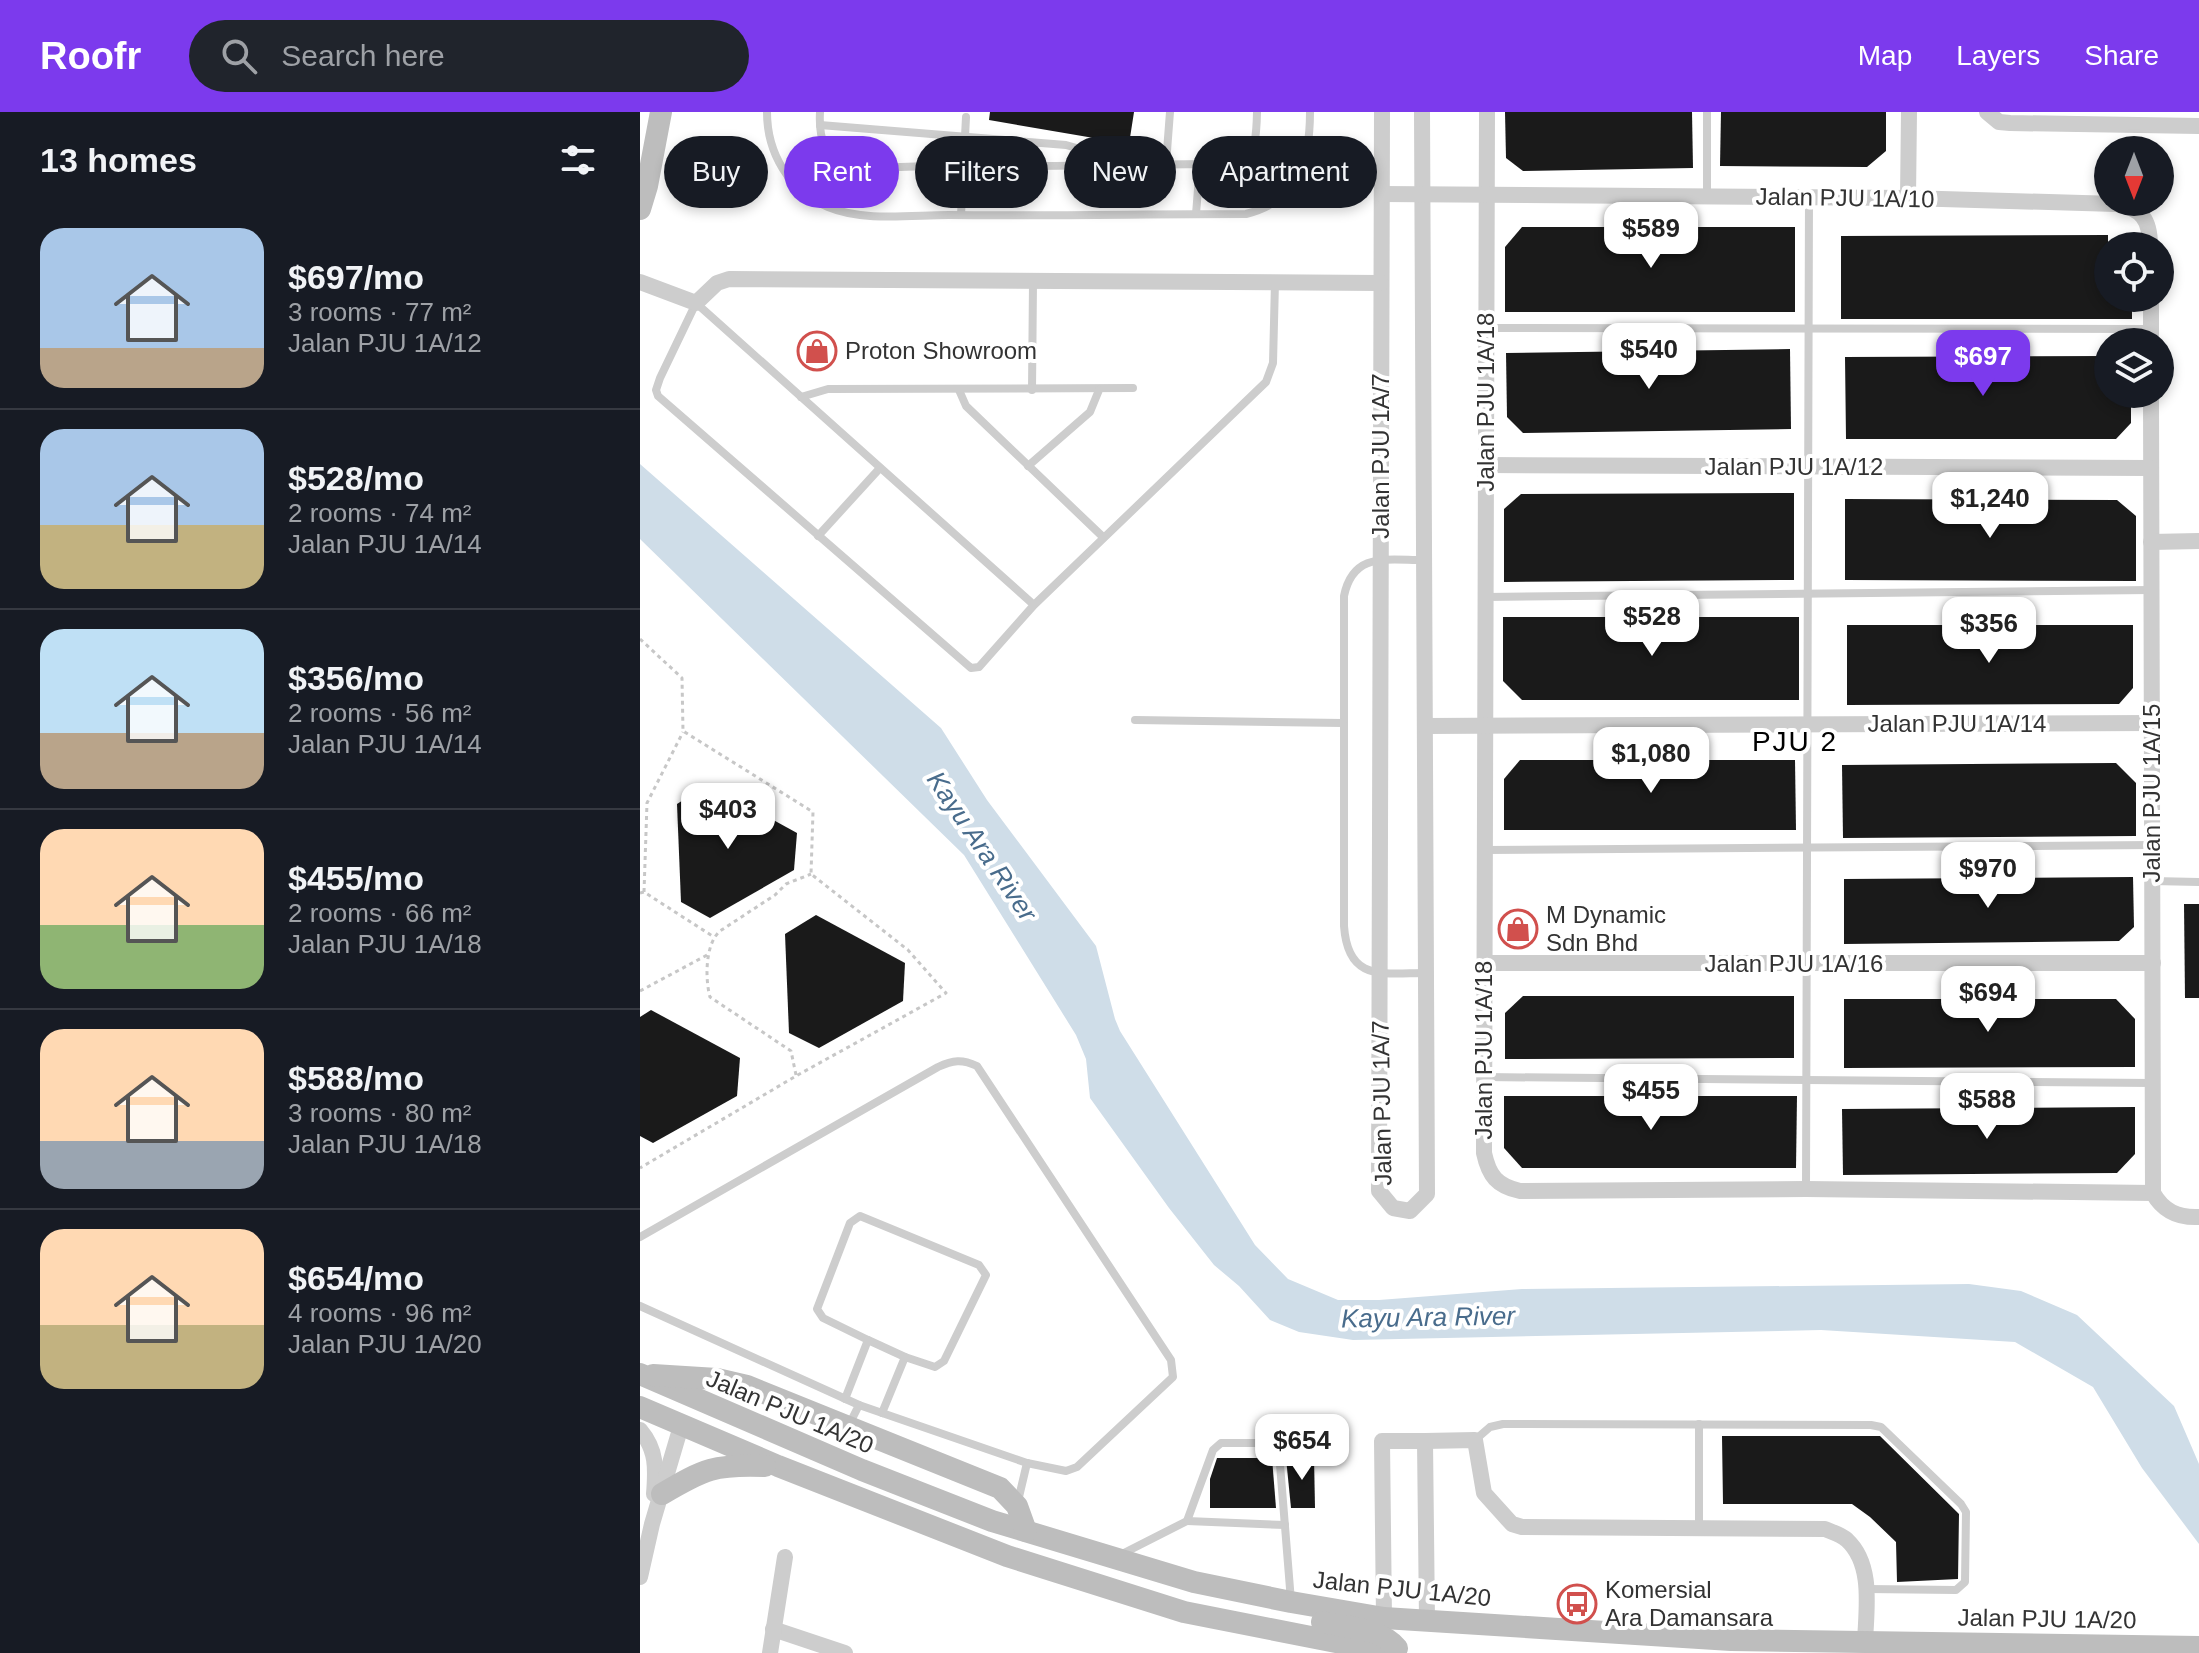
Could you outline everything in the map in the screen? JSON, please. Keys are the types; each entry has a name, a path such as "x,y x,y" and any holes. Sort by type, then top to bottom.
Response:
{"street":[{"path":"640,209 661,112"},
{"name":"Jalan PJU 1A/7","path":"1382,112 1379,1191 1393,1208 1410,1211 1427,1194 1422,112"},
{"name":"Jalan PJU 1A/18","path":"1487,112 1484,1153 1488,1171 1507,1188 1520,1191 1806,1189 2153,1193"},
{"path":"1908,198 1909,112"},
{"path":"1987,112 1999,122 2010,123 2199,126"},
{"name":"Jalan PJU 1A/10","path":"1382,194 1908,198 2116,204 2140,211 2147,220 2149,232"},
{"path":"640,282 696,303 717,283 729,279 1381,283"},
{"name":"Jalan PJU 1A/15","path":"2151,408 2153,1193"},
{"name":"Jalan PJU 1A/12","path":"1486,465 2151,468"},
{"path":"2151,542 2199,541"},
{"name":"Jalan PJU 1A/14","path":"1425,726 2152,723"},
{"name":"Jalan PJU 1A/16","path":"1484,963 2153,963"},
{"path":"2153,1193 2159,1205 2171,1213 2199,1217"},
{"path":"640,1374 717,1379 747,1386 1000,1488 1017,1506 1026,1531"},
{"name":"Jalan PJU 1A/20","path":"640,1374 862,1470 992,1521 1194,1582 1291,1602 1384,1618 1731,1640 2193,1647"},
{"path":"640,1383 667,1398 678,1411 681,1426 640,1577"},
{"path":"640,1407 778,1466 1007,1556 1184,1612 1392,1653"},
{"path":"640,1430 650,1442 655,1459 652,1524"},
{"path":"1384,1618 1382,1441 1475,1440 1484,1493 1512,1524 1522,1527 1825,1529 1846,1539 1860,1557 1866,1589 1865,1643"},
{"path":"1425,1441 1427,1621"},
{"path":"662,1494 699,1472 730,1465 778,1466"},
{"path":"770,1653 785,1557"},
{"path":"1291,1602 1306,1616 1385,1638 1401,1653"},
{"path":"773,1629 845,1653"},
{"path":"1324,1638 1351,1653"}],"lane":[{"path":"767,112 768,138 781,168 803,193 829,208 863,215 1246,214 1260,210 1291,188 1303,171 1310,140 1310,112"},
{"path":"820,112 826,150 836,159 857,166 915,167"},
{"path":"1168,136 1170,112"},
{"path":"1256,136 1257,112"},
{"path":"1707,112 1707,196"},
{"path":"965,136 966,117"},
{"path":"820,125 943,136"},
{"path":"1806,1189 1809,197"},
{"path":"961,208 961,215"},
{"path":"1196,208 1196,214"},
{"path":"1032,390 1033,281"},
{"path":"1034,605 696,303 660,378 656,390 658,396 971,668 979,667 1034,605 1266,382 1273,363 1275,282"},
{"path":"1486,328 1809,326 2094,334"},
{"path":"801,397 828,389 1133,388"},
{"path":"959,390 966,406 1103,537"},
{"path":"1028,466 1090,412 1099,390"},
{"path":"818,536 880,468"},
{"path":"1424,560 1381,561 1358,567 1347,583 1344,596 1343,723 1347,951 1354,961 1380,973 1426,973"},
{"path":"1485,597 2151,590"},
{"path":"1135,720 1343,723"},
{"path":"1484,850 2152,845"},
{"path":"2152,881 2199,882"},
{"path":"640,1237 938,1067 951,1061 965,1060 977,1066 1163,1347 1173,1369 1173,1377 1077,1467 1066,1471 1027,1463 859,1405 640,1306"},
{"path":"1484,1077 2153,1083"},
{"path":"860,1216 979,1265 986,1275 940,1365 930,1366 905,1357 823,1318 817,1309 850,1223 860,1216"},
{"path":"845,1399 868,1340"},
{"path":"882,1413 905,1357"},
{"path":"848,1428 859,1405"},
{"path":"1475,1440 1490,1427 1503,1424 1881,1427 1966,1512 1965,1582 1956,1590 1866,1589"},
{"path":"1699,1424 1699,1528"},
{"path":"1187,1521 1213,1450 1221,1443 1274,1443 1279,1452 1291,1602"},
{"path":"1017,1506 1027,1463"},
{"path":"1112,1559 1187,1521 1285,1525"}],"path":[{"path":"640,639 682,678 683,731 647,803 642,893 714,937"},
{"path":"683,731 813,812 811,874"},
{"path":"640,800 647,803"},
{"path":"796,1076 791,1051 710,997 709,954 714,937 786,884 811,874"},
{"path":"640,1168 796,1076 946,993 908,950 811,874"},
{"path":"640,991 709,954"}],"water":[{"name":"Kayu Ara River","path":"640,464 941,728 987,800 1096,946 1120,1031 1255,1245 1288,1279 1338,1300 1379,1300 1522,1289 1969,1284 2021,1291 2077,1315 2174,1406 2199,1464 2199,1544 2142,1468 2093,1387 2015,1342 1821,1330 1353,1340 1299,1332 1270,1320 1239,1286 1214,1265 1090,1098 1086,1059 1076,1035 964,855 640,539"}],"building":[{"path":"990,112 1134,112 1130,136 1082,136 989,120"},
{"path":"1505,112 1692,112 1693,168 1523,171 1506,158"},
{"path":"1721,112 1886,112 1886,151 1867,167 1720,166"},
{"path":"1522,227 1795,227 1795,312 1505,312 1505,247"},
{"path":"2094,235 2094,312 2132,312 2132,319 1841,319 1841,236"},
{"path":"1790,349 1791,429 1523,433 1507,417 1506,353"},
{"path":"2094,356 2094,408 2131,408 2131,423 2116,439 1846,439 1845,357"},
{"path":"1794,493 1794,580 1504,582 1504,509 1521,494"},
{"path":"1845,499 2117,500 2136,516 2136,581 1845,580"},
{"path":"1503,617 1799,617 1799,700 1522,700 1503,681"},
{"path":"1847,625 2133,625 2133,688 2119,704 1847,705"},
{"path":"1520,760 1795,760 1796,830 1504,830 1504,779"},
{"path":"2116,763 2136,783 2136,836 1843,838 1842,765"},
{"path":"708,784 797,833 794,870 710,918 681,902 677,804"},
{"path":"2133,877 2134,927 2119,941 1844,944 1844,879"},
{"path":"2184,904 2199,904 2199,998 2185,998"},
{"path":"816,915 905,963 903,1001 819,1048 789,1033 785,934"},
{"path":"1523,996 1794,996 1794,1058 1505,1059 1505,1013"},
{"path":"1844,999 2116,999 2135,1019 2135,1067 1844,1068"},
{"path":"651,1010 740,1058 737,1096 653,1143 640,1136 640,1017"},
{"path":"1504,1096 1797,1096 1796,1168 1522,1168 1504,1148"},
{"path":"2135,1107 2135,1154 2117,1173 1843,1175 1842,1109"},
{"path":"1722,1436 1880,1436 1959,1514 1958,1579 1897,1582 1896,1542 1852,1504 1723,1504"},
{"path":"1314,1457 1315,1508 1291,1508 1286,1458"},
{"path":"1217,1458 1272,1458 1276,1508 1210,1508 1210,1479"}],"place":[{"name":"Proton Showroom","path":"817,351"},
{"name":"M Dynamic Sdn Bhd","path":"1518,929"},
{"name":"Komersial Ara Damansara","path":"1577,1604"}],"district":[{"name":"PJU 2","path":"1795,741"}]}
